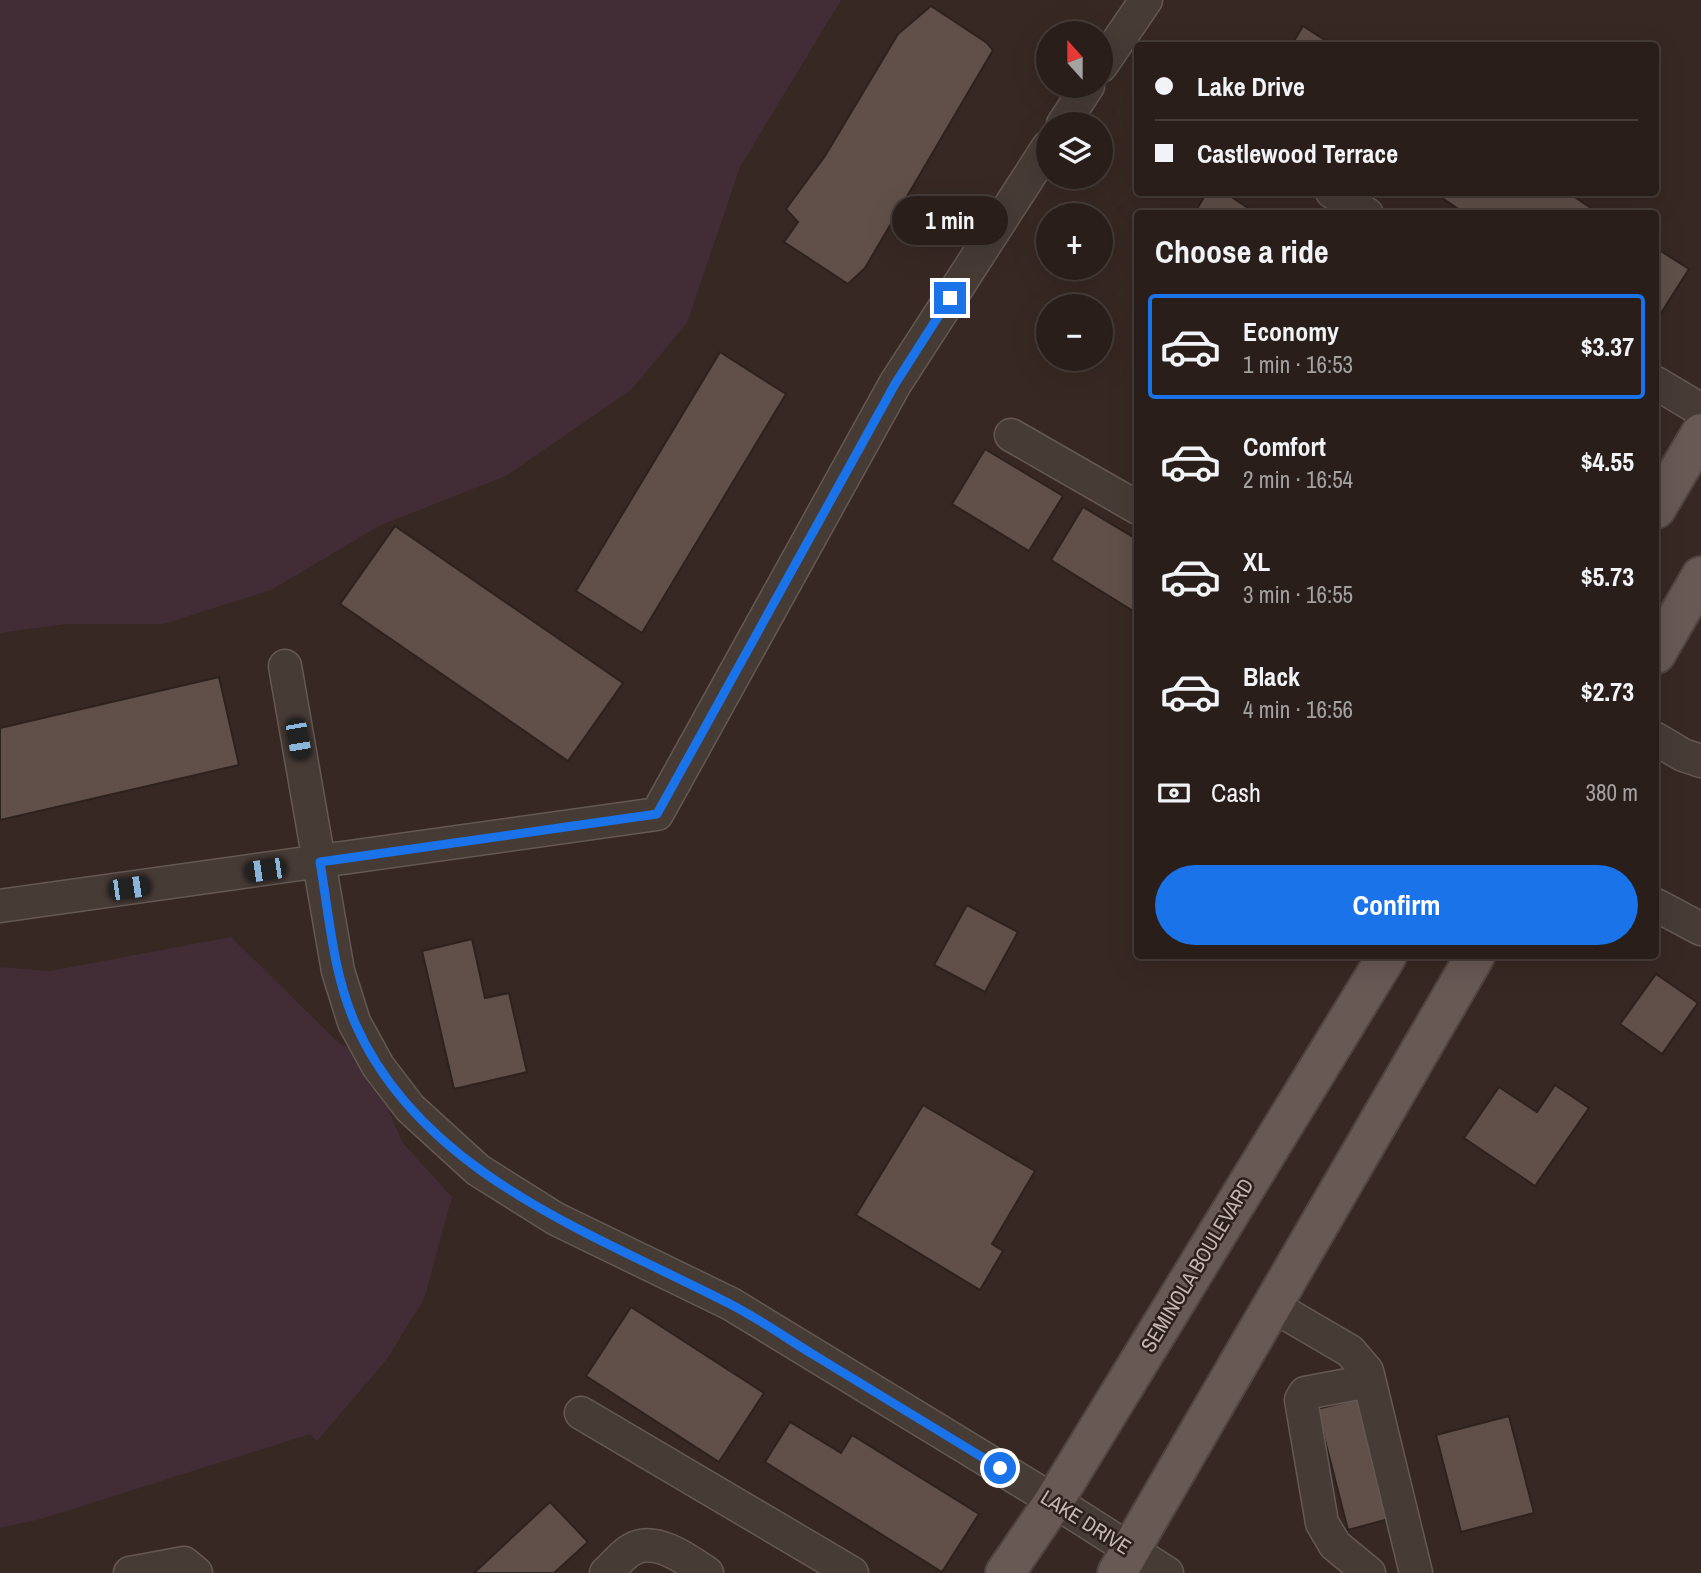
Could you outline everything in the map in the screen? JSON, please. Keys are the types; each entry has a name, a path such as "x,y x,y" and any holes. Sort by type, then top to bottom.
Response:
{"main road":[{"path":"1659,504 1701,433"},
{"path":"1659,651 1689,622 1701,576"},
{"name":"SEMINOLA BOULEVARD","path":"1005,1573 1054,1501 1385,959"},
{"path":"1124,1562 1473,959"}],"street":[{"path":"1113,48 1146,0"},
{"path":"0,906 657,814 895,384 1036,166"},
{"path":"1338,196 1361,210"},
{"path":"1659,385 1701,410"},
{"path":"1011,435 1134,506"},
{"name":"LAKE DRIVE","path":"285,666 338,971 354,1022 378,1066 410,1108 478,1170 556,1219 731,1304 1054,1501 1124,1562 1167,1573"},
{"path":"1659,741 1683,755 1701,761"},
{"path":"1659,907 1701,929"},
{"path":"1273,1306 1350,1351 1367,1371 1416,1573"},
{"path":"1369,1381 1305,1393 1301,1400 1322,1523 1335,1545 1369,1573"},
{"path":"581,1413 852,1573"},
{"path":"606,1573 631,1549 650,1544 688,1560 707,1573"},
{"path":"130,1573 184,1563 196,1573"}],"shaded area":[{"path":"0,0 841,0 740,167 687,323 631,390 506,476 381,525 271,590 163,624 65,624 0,633"},
{"path":"231,937 341,1045 348,1047 365,1078 388,1108 402,1142 452,1197 424,1299 387,1359 317,1441 310,1434 41,1519 0,1528 0,967 50,971"}],"building":[{"path":"931,6 987,43 993,50 865,268 848,284 784,242 798,222 786,209 825,156 898,34"},
{"path":"1303,26 1328,42 1293,42"},
{"path":"1205,196 1230,196 1251,210 1196,210"},
{"path":"1439,196 1573,196 1594,210 1460,210"},
{"path":"1659,250 1689,269 1659,316"},
{"path":"720,352 786,394 642,633 576,591"},
{"path":"985,449 1063,496 1029,551 952,504"},
{"path":"1083,507 1134,538 1134,612 1051,560"},
{"path":"395,526 623,683 568,761 340,604"},
{"path":"219,677 239,765 0,820 0,728"},
{"path":"967,905 1018,932 985,992 934,965"},
{"path":"472,939 485,998 509,993 527,1072 454,1089 422,951"},
{"path":"1656,974 1698,1003 1662,1054 1620,1024"},
{"path":"1555,1085 1589,1108 1535,1186 1464,1138 1499,1087 1537,1112"},
{"path":"923,1105 1035,1171 992,1244 1003,1251 980,1290 856,1215"},
{"path":"631,1307 764,1393 719,1462 586,1376"},
{"path":"1362,1398 1392,1518 1348,1530 1317,1409"},
{"path":"1509,1416 1534,1513 1461,1532 1436,1435"},
{"path":"790,1422 841,1453 852,1435 979,1514 942,1572 765,1462"},
{"path":"550,1502 588,1542 554,1573 474,1573"}],"route":[{"path":"950,298 895,384 657,814 320,862 338,971 354,1022 378,1066 410,1108 478,1170 556,1219 731,1304 1000,1468"}]}
